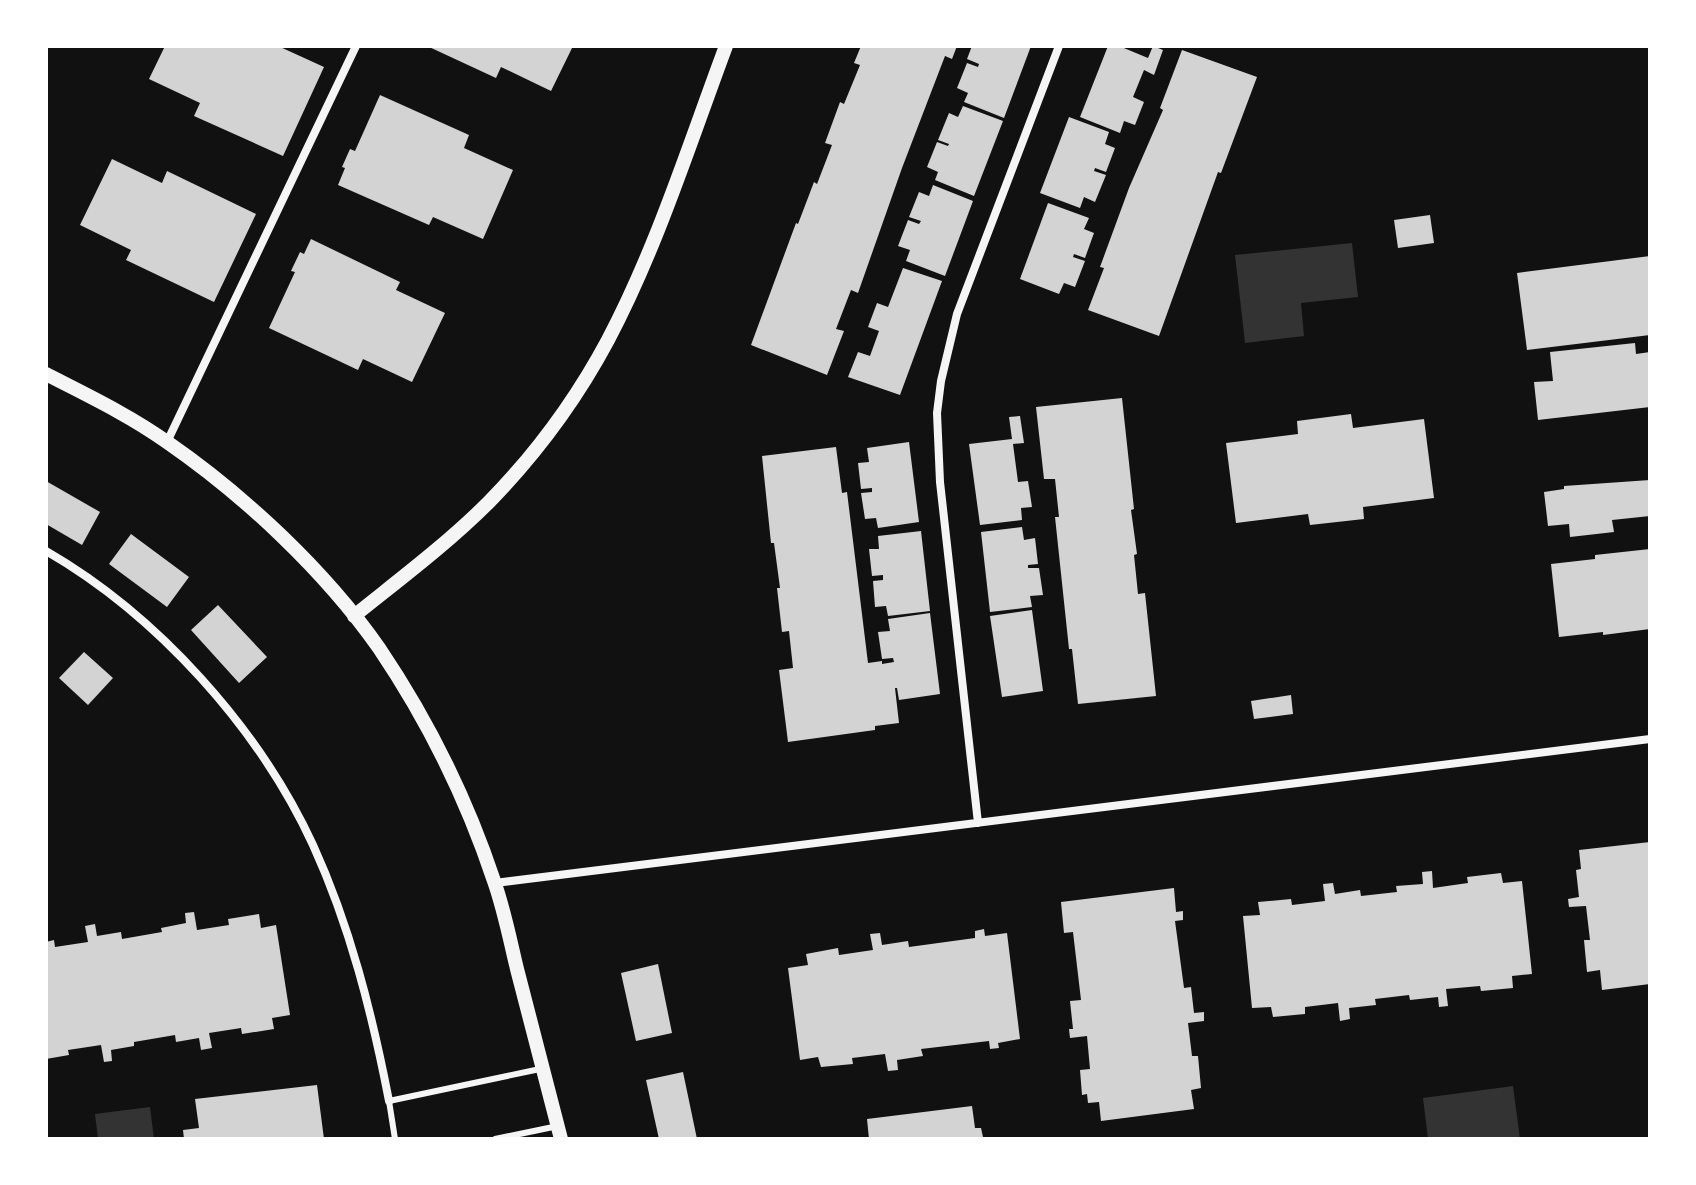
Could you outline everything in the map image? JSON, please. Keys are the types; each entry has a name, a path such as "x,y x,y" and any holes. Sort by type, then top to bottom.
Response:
{"street":[{"path":"167,442 356,46"},
{"path":"354,616 489,501 527,458 584,381 638,277 726,46"},
{"path":"978,823 940,482 937,413 947,351 957,314 1059,46"},
{"path":"46,374 103,403 167,442 210,473 315,571 378,648 438,748 495,883 559,1132"},
{"path":"46,551 97,584 166,642 224,704 270,770 313,845 339,910 363,985 389,1101"},
{"path":"495,883 1650,739"}],"lane":[{"path":"395,1139 389,1101 543,1069"},
{"path":"495,1139 559,1132"}],"shaded area":[{"path":"1352,243 1358,297 1301,303 1304,336 1245,343 1235,255"},
{"path":"1513,1086 1520,1139 1428,1139 1423,1098"},
{"path":"150,1107 154,1139 98,1139 95,1114"}],"building":[{"path":"165,46 278,46 324,67 283,156 194,116 200,103 149,79"},
{"path":"427,46 573,46 551,91 501,67 496,78"},
{"path":"861,46 957,46 952,59 945,56 858,293 851,290 836,329 844,331 827,375 751,345 796,223 814,182 817,184 832,145 825,143 840,102 844,104 860,65 854,63"},
{"path":"972,46 1031,46 1004,118 964,102 968,93 957,88 967,63 978,67 979,64 967,59"},
{"path":"1108,46 1119,46 1148,58 1153,46 1163,50 1154,75 1144,70 1133,97 1144,102 1135,125 1124,121 1120,133 1080,117"},
{"path":"1182,50 1257,77 1221,173 1218,172 1159,336 1088,310 1104,268 1100,267 1129,188 1163,110 1160,108"},
{"path":"380,95 469,135 464,148 513,170 483,239 433,217 429,225 338,185 350,149 355,151"},
{"path":"963,106 1003,121 974,196 935,180 938,172 927,167 937,142 949,144 938,140 949,113 958,117"},
{"path":"1069,117 1109,132 1105,144 1115,148 1106,172 1095,168 1094,171 1106,175 1095,202 1084,197 1080,208 1040,193"},
{"path":"112,159 162,183 167,171 256,214 214,302 126,260 131,250 80,225"},
{"path":"933,185 973,201 945,276 906,261 910,250 898,246 908,220 919,224 921,221 909,217 919,192 929,196"},
{"path":"1048,203 1089,218 1084,229 1094,233 1085,258 1074,254 1073,257 1085,261 1075,287 1064,283 1059,294 1020,279"},
{"path":"1430,215 1434,243 1398,248 1394,220"},
{"path":"311,239 400,282 396,290 445,313 412,382 363,359 358,370 269,328 295,272 291,271 300,252 304,254"},
{"path":"1650,256 1650,335 1527,350 1517,273"},
{"path":"903,268 942,281 900,395 848,377 858,352 870,356 879,331 868,327 877,303 888,307"},
{"path":"1635,343 1636,354 1650,352 1650,407 1538,420 1534,382 1553,381 1550,352"},
{"path":"1122,398 1134,509 1131,510 1138,594 1145,593 1156,696 1078,704 1055,517 1059,517 1055,479 1044,479 1036,407"},
{"path":"1351,414 1353,428 1424,419 1434,498 1363,507 1364,519 1310,525 1308,514 1236,523 1226,443 1298,434 1297,421"},
{"path":"1020,416 1024,443 1013,444 1018,482 1028,481 1032,507 1021,508 1022,520 980,525 969,444 1012,439 1009,417"},
{"path":"909,442 919,522 878,528 876,518 865,519 861,493 872,492 872,488 861,489 858,463 869,462 867,448"},
{"path":"836,447 842,493 847,492 868,663 894,662 893,658 882,659 878,632 890,631 888,619 930,613 940,694 899,700 895,688 899,723 875,726 875,730 788,742 779,670 793,668 789,631 782,632 777,588 780,588 774,543 771,543 762,456"},
{"path":"1650,480 1650,516 1612,520 1614,532 1570,537 1569,524 1548,526 1544,492 1564,489 1564,486"},
{"path":"46,481 100,512 82,545 46,524"},
{"path":"1022,527 1024,540 1035,538 1038,564 1028,565 1028,568 1039,568 1043,595 1030,596 1032,607 990,612 981,532"},
{"path":"921,531 930,611 888,616 886,606 875,607 873,581 883,580 883,575 872,576 869,549 879,549 878,536"},
{"path":"131,534 189,577 167,607 109,564"},
{"path":"1650,549 1650,629 1559,637 1551,564"},
{"path":"218,605 267,657 239,683 191,630"},
{"path":"1032,610 1043,691 1002,697 990,616"},
{"path":"84,652 113,678 88,705 59,678"},
{"path":"1291,695 1293,714 1254,719 1251,701"},
{"path":"1650,842 1650,984 1602,990 1600,970 1587,972 1584,940 1590,940 1586,906 1569,907 1568,899 1579,897 1576,870 1581,869 1579,850"},
{"path":"1432,871 1433,888 1468,883 1467,877 1501,873 1503,883 1522,881 1532,974 1512,976 1513,988 1481,991 1480,986 1446,989 1448,1006 1439,1007 1438,997 1410,1000 1409,995 1375,999 1376,1005 1349,1008 1350,1019 1340,1021 1338,1003 1305,1007 1305,1014 1273,1017 1271,1007 1252,1008 1243,916 1260,915 1258,902 1291,899 1292,905 1325,901 1323,884 1333,883 1335,894 1360,890 1361,896 1397,892 1396,886 1423,884 1422,872"},
{"path":"1174,888 1176,912 1183,911 1183,920 1175,921 1184,988 1191,987 1194,1013 1204,1012 1204,1021 1188,1023 1192,1056 1198,1056 1201,1088 1191,1090 1194,1109 1101,1121 1099,1102 1088,1103 1087,1094 1082,1095 1080,1070 1090,1069 1087,1036 1070,1038 1069,1029 1073,1029 1070,1001 1081,1000 1073,932 1064,933 1061,902"},
{"path":"194,912 197,930 229,925 228,919 259,914 261,928 276,925 290,1015 272,1018 274,1029 242,1034 241,1028 209,1033 212,1048 201,1050 199,1038 176,1042 175,1035 134,1042 134,1046 111,1050 112,1061 104,1062 101,1045 68,1050 69,1055 46,1059 46,942 54,940 55,947 88,942 85,926 95,924 97,936 121,932 122,939 162,932 161,928 186,923 185,913"},
{"path":"984,929 985,936 1007,933 1020,1039 998,1043 999,1048 990,1049 989,1041 921,1049 923,1056 897,1060 898,1070 888,1071 885,1054 852,1058 853,1064 821,1067 818,1057 800,1060 788,968 808,965 806,954 838,948 839,955 873,950 870,934 880,933 882,945 908,941 909,947 975,938 975,931"},
{"path":"658,964 672,1033 636,1041 621,973"},
{"path":"683,1072 697,1139 659,1139 646,1080"},
{"path":"317,1085 324,1139 184,1139 183,1130 199,1128 195,1099"},
{"path":"972,1106 975,1128 981,1128 983,1137 869,1139 867,1119"}]}
